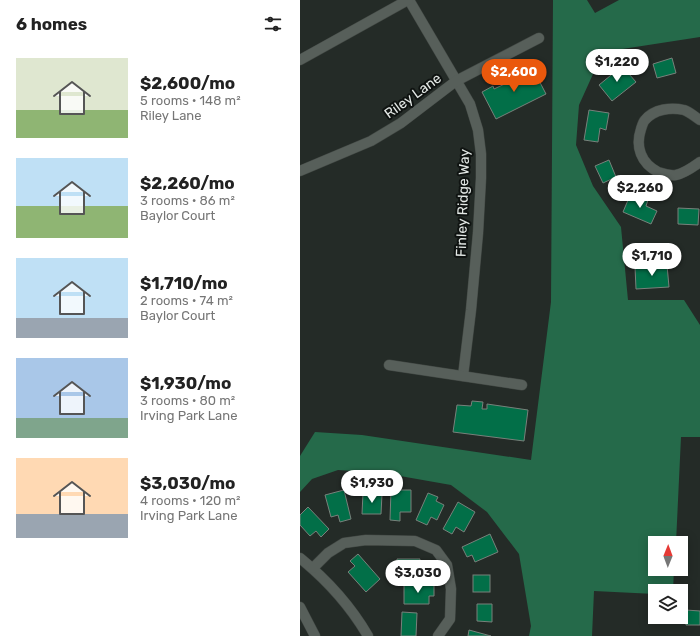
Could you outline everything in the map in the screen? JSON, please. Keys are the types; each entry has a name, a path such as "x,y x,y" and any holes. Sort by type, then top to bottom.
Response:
{"street":[{"path":"300,60 409,0"},
{"name":"Finley Ridge Way","path":"409,0 470,104 478,130 481,154 478,233 463,376"},
{"name":"Riley Lane","path":"300,171 371,141 407,119 456,81 539,38"},
{"path":"700,120 685,110 668,109 656,111 644,121 639,135 638,146 642,157 651,168 666,175 676,175 682,173 700,162"},
{"path":"389,365 522,385"},
{"path":"312,568 328,553 344,543 366,540 415,541 436,550 448,565 451,590 450,619 438,636"},
{"path":"300,558 336,590 358,618 368,636"},
{"path":"300,607 315,636"}],"green space":[{"path":"553,0 587,0 595,13 619,0 700,0 700,37 603,52 579,105 576,145 593,186 621,227 628,300 684,300 700,325 700,437 681,437 676,536 648,536 648,576 674,576 673,584 648,584 648,594 594,591 592,636 529,636 531,626 519,554 487,512 451,485 383,473 338,470 312,479 300,492 300,456 315,432 362,435 531,460 551,302"}],"building":[{"path":"672,58 676,73 657,78 653,64"},
{"path":"622,66 636,82 612,101 599,85"},
{"path":"532,67 546,94 496,119 482,92 493,86 494,89 509,82 507,79"},
{"path":"589,110 609,113 606,130 600,128 598,142 584,140"},
{"path":"609,160 616,177 603,183 595,166"},
{"path":"631,193 648,200 646,206 657,211 651,224 623,212"},
{"path":"678,208 699,209 698,225 678,224"},
{"path":"667,265 669,287 636,289 635,267"},
{"path":"472,401 483,402 482,409 487,409 487,404 528,410 524,441 453,432 457,405 471,406"},
{"path":"344,490 351,519 340,522 338,515 331,517 325,495"},
{"path":"391,490 411,490 411,512 400,512 400,521 390,520"},
{"path":"363,493 382,494 381,514 362,514"},
{"path":"428,493 438,497 436,501 444,505 437,520 431,517 427,525 416,520"},
{"path":"458,502 475,512 464,532 456,527 452,534 443,529"},
{"path":"308,507 329,529 321,537 316,531 310,536 300,525 300,515"},
{"path":"490,534 498,552 475,562 472,555 467,557 462,547"},
{"path":"358,554 380,579 366,592 348,572 355,566 350,561"},
{"path":"397,559 420,559 419,567 428,567 428,578 397,578"},
{"path":"473,575 490,575 490,592 473,592"},
{"path":"404,584 434,584 434,596 429,596 429,604 404,604"},
{"path":"477,604 492,604 492,622 477,621"},
{"path":"688,610 700,611 700,625 686,625 688,624"},
{"path":"402,612 417,613 416,636 401,636"},
{"path":"469,630 491,636 468,636"}]}
